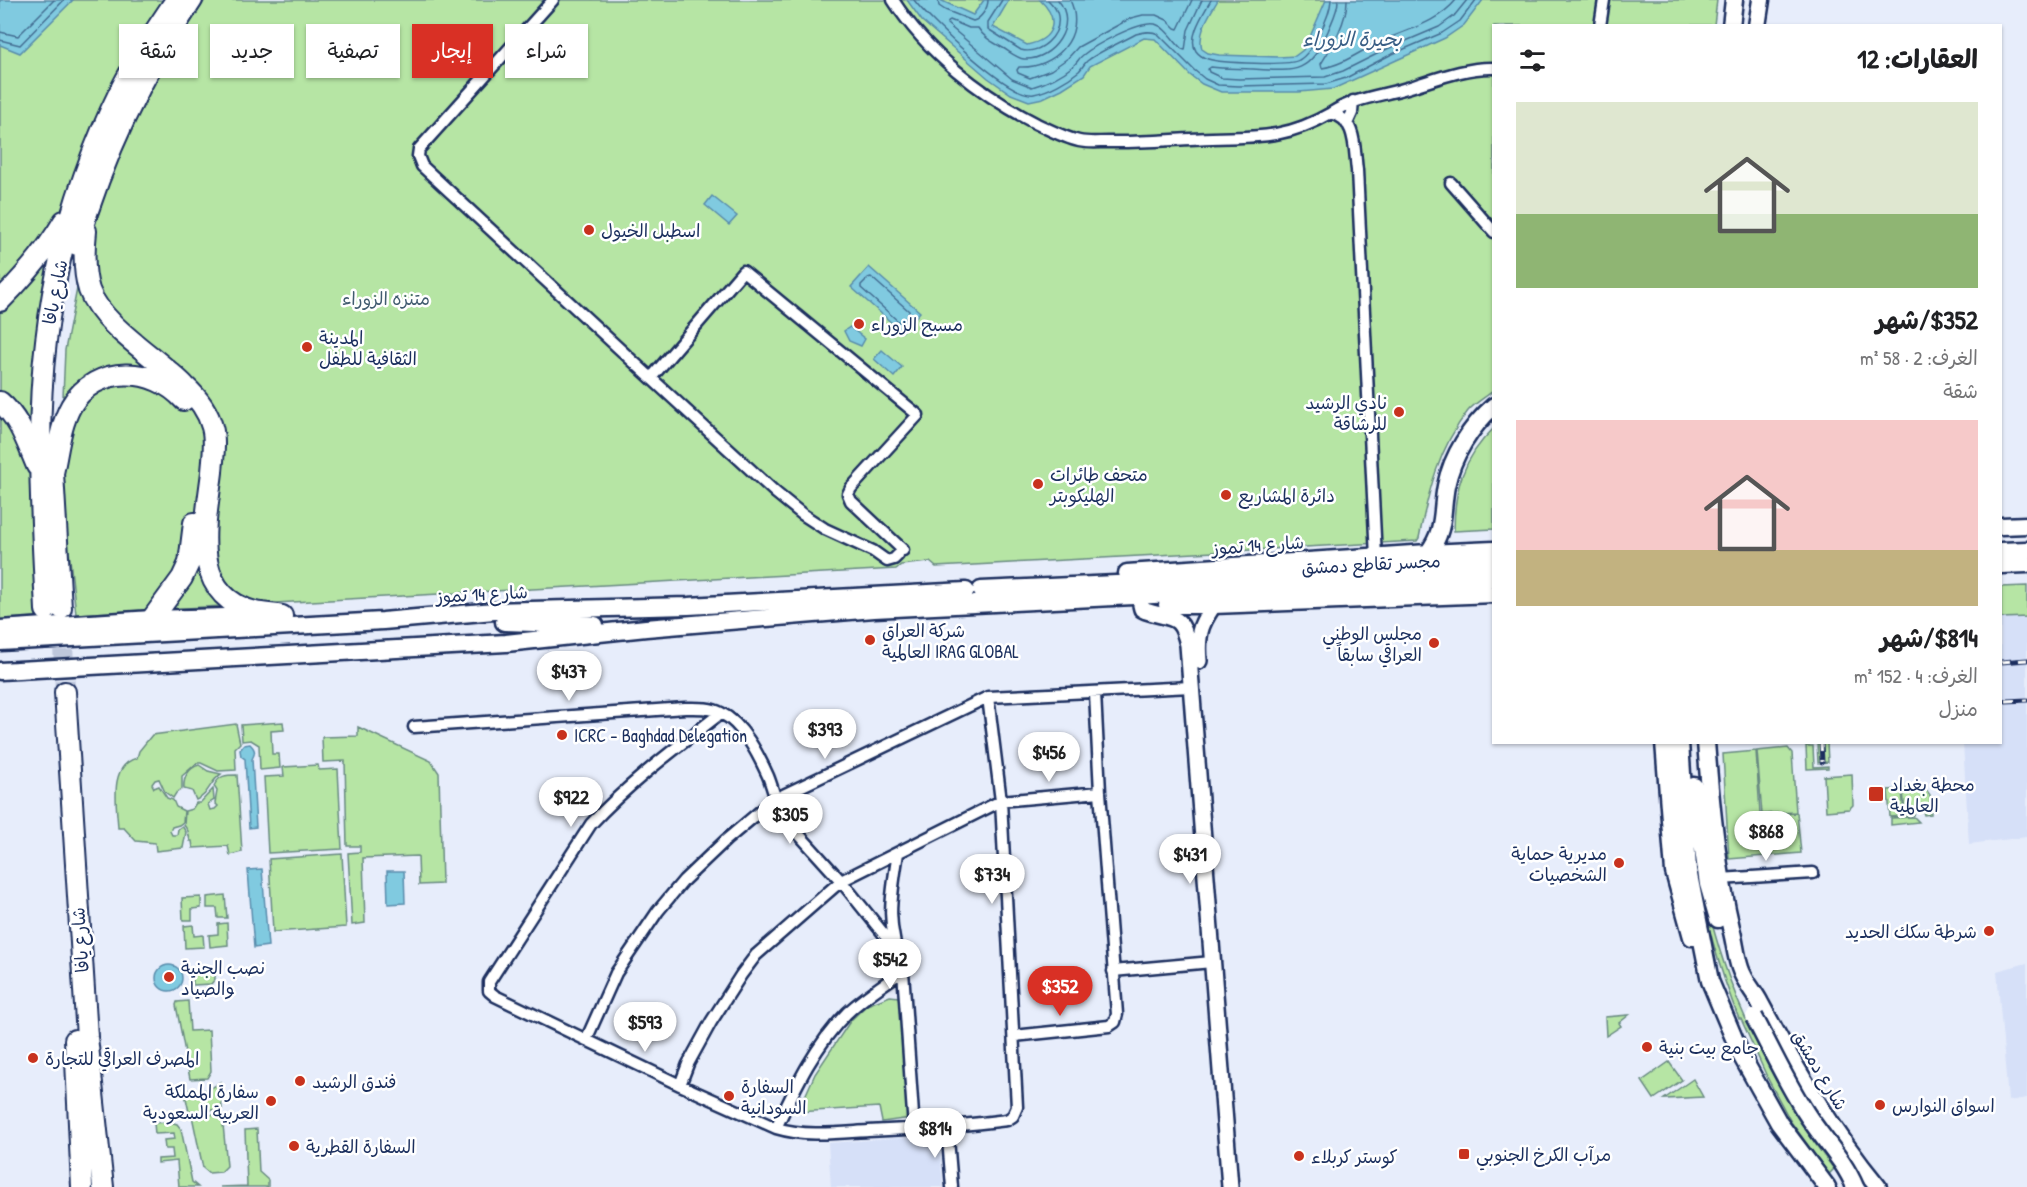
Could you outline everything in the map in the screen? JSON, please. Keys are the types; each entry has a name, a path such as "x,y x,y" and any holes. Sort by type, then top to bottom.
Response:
{"highway":[{"name":"شارع يافا","path":"54,609 47,474 62,311 81,205 121,90 176,0"},
{"name":"شارع يافا","path":"81,205 111,150 133,99 157,53 192,0"},
{"path":"0,301 32,269 81,205"},
{"path":"81,205 84,268 90,291 101,309 115,325 172,372 200,402 213,427 214,453 204,539 206,561 213,581 223,594 238,605 255,612 282,616"},
{"path":"47,474 72,404 100,380 136,374 173,388 189,405 200,427 204,453 189,563 178,585 152,619"},
{"path":"0,402 21,426 47,474"},
{"name":"شارع يافا","path":"82,1187 59,693 87,1037 103,1187"}],"main road":[{"path":"1757,24 1761,0"},
{"path":"1731,24 1733,3"},
{"path":"1733,3 1736,24"},
{"path":"1428,553 1440,531 1446,486 1458,454 1476,425 1492,408"},
{"path":"2002,526 2027,525"},
{"path":"2002,536 2027,535"},
{"name":"شارع 14 تموز","path":"0,671 506,643 973,590 1027,594 1134,589 1376,557 1492,550"},
{"path":"2002,551 2027,550"},
{"name":"مجسر تقاطع دمشق","path":"1251,584 1492,564"},
{"path":"2002,564 2027,564"},
{"name":"مجسر تقاطع دمشق","path":"1251,584 1492,578"},
{"name":"شارع 14 تموز","path":"0,642 383,621 494,611 874,602 1251,584"},
{"name":"شارع 14 تموز","path":"1218,598 1251,584"},
{"name":"شارع 14 تموز","path":"1134,589 1218,598 1492,594"},
{"path":"0,629 152,619 282,616 442,606 494,611"},
{"name":"شارع 14 تموز","path":"0,653 500,622 646,628"},
{"path":"0,661 545,630 646,628"},
{"path":"1664,744 1674,872 1689,931 1741,1054 1779,1123 1827,1187"},
{"path":"1680,744 1688,870 1710,981"},
{"name":"شارع دمشق","path":"1691,744 1694,796 1708,884 1727,945 1779,1041 1836,1134 1850,1179 1878,1187"},
{"name":"شارع دمشق","path":"1706,744 1720,879 1742,973"},
{"path":"1742,973 1754,1017 1795,1095 1850,1179"}],"street":[{"path":"553,0 419,149 418,156 422,166 651,378 776,493 825,529 873,551 887,561 894,559 900,553 851,501 848,494 918,416 743,272 651,378"},
{"path":"893,0 928,44 988,95 1021,116 1053,132 1080,141 1141,142 1267,136 1301,129 1353,101 1459,73 1492,68"},
{"path":"1599,24 1604,0"},
{"path":"1353,101 1349,126 1357,170 1376,557"},
{"path":"1331,113 1339,116 1349,126"},
{"path":"1451,183 1492,230"},
{"path":"1134,589 1142,609 1146,612 1173,618 1181,624 1185,630 1188,645 1230,1187"},
{"path":"1218,598 1200,629 1197,645 1225,1026 1240,1187"},
{"path":"586,1040 616,973 658,911 684,880 726,840 775,799 988,697 1191,687"},
{"path":"1014,1036 1110,1026 1115,1022 1117,1014 1095,693"},
{"path":"721,713 662,759 591,824 489,982 489,990 495,996 586,1040 776,1128 792,1133 817,1134 914,1129 1007,1120 1013,1116 1017,1107 1001,801 988,697"},
{"path":"414,727 685,708 704,708 721,713 741,730 757,755 785,819 841,881 895,948"},
{"path":"680,1085 688,1064 711,1022 756,955 841,881 1001,801 1100,792"},
{"path":"898,853 891,902 891,927 903,971 914,1129"},
{"path":"1720,879 1813,873"},
{"path":"1113,971 1212,962"},
{"path":"776,1128 809,1064 831,1032 848,1013 903,971"},
{"path":"947,1127 952,1187"}],"shaded area":[{"path":"2027,617 2027,837 1969,844 1963,744 2002,744 2002,618"},
{"path":"2027,963 2027,1098 2008,1101 1997,971"},
{"path":"939,1135 943,1187 831,1187 828,1143"}],"green space":[{"path":"0,0 163,0 147,24 119,24 119,72 79,161 59,220 33,380 30,472 36,617 0,620"},
{"name":"متنزه الزوراء","path":"205,0 1717,0 1714,24 1492,24 1492,392 1468,411 1449,440 1436,471 1417,541 936,567 930,562 901,565 896,569 76,614 60,468 65,350 81,268 118,154 140,101 155,78 198,78 198,24 190,24"},
{"path":"1492,430 1492,529 1454,531 1456,501 1462,475 1483,439"},
{"path":"2027,586 2027,617 2002,618 2002,587"},
{"path":"283,722 284,730 271,731 272,754 279,754 280,768 260,770 259,745 251,740 242,741 241,725"},
{"path":"236,724 240,743 235,748 236,770 218,771 197,763 182,776 182,789 173,798 165,792 159,779 152,784 154,788 159,786 167,798 173,800 176,807 184,811 183,822 172,827 170,831 172,835 177,835 178,829 182,826 186,832 183,848 156,851 155,843 136,841 124,828 118,828 116,787 118,777 128,762 137,758 139,751 152,735"},
{"path":"358,727 431,761 439,773 442,884 419,885 418,856 363,858 365,923 352,925 348,853 360,852 360,846 347,846 345,761 323,762 322,737 358,736"},
{"path":"1817,744 1827,744 1828,762 1818,763"},
{"path":"1806,746 1813,746 1814,767 1828,766 1828,768 1807,769"},
{"path":"1788,748 1792,753 1796,812 1762,814 1757,751"},
{"path":"1756,751 1760,813 1762,815 1797,813 1801,853 1729,859 1723,754"},
{"path":"199,765 208,771 221,774 204,795 196,800 192,791 184,789 184,785 189,771"},
{"path":"318,765 319,770 338,769 342,849 268,853 264,777 284,776 283,767"},
{"path":"1852,774 1853,805 1849,809 1826,811 1824,776"},
{"path":"237,775 242,852 230,855 228,846 193,848 184,825 185,811 192,809 196,803 200,803 213,789 214,800 208,804 210,810 215,809 218,806 215,803 217,791 214,786 216,782 223,776"},
{"path":"1925,788 1930,795 1931,814 1924,815 1923,811 1915,811 1914,815 1905,816 1903,789"},
{"path":"1902,789 1904,816 1890,817 1888,790"},
{"path":"1914,817 1919,822 1891,825 1891,818"},
{"path":"342,854 346,927 273,932 269,859"},
{"path":"1697,856 1719,948 1739,1004 1781,1089 1806,1130 1834,1169 1829,1174 1791,1122 1739,1019 1724,979 1707,919 1693,857"},
{"path":"225,895 227,918 218,918 217,908 207,908 207,897"},
{"path":"201,897 201,908 192,909 192,920 183,920 182,898"},
{"path":"227,923 228,945 210,947 209,935 218,934 218,924"},
{"path":"193,925 194,936 203,935 204,947 185,948 184,926"},
{"path":"209,967 215,973 215,979 211,984 193,985 192,968"},
{"path":"890,996 902,999 911,1118 882,1122 879,1107 798,1112 815,1074 851,1020 867,1005"},
{"path":"188,1001 190,1031 209,1030 211,1071 207,1078 190,1079 176,1005 177,1002"},
{"path":"1629,1015 1619,1023 1621,1026 1606,1036 1605,1017"},
{"path":"1669,1062 1682,1080 1654,1099 1642,1081"},
{"path":"1693,1079 1703,1097 1664,1099"},
{"path":"220,1082 222,1109 189,1112 184,1089 203,1090"},
{"path":"222,1114 227,1166 221,1172 209,1173 203,1168 192,1116"},
{"path":"154,1123 177,1124 181,1129 192,1182 198,1187 179,1187 177,1161 158,1163 158,1159 173,1158 172,1149 165,1149 164,1140 175,1139 174,1133 155,1134"},
{"path":"257,1129 259,1172 268,1180 268,1187 220,1187 247,1186 245,1130"}],"water":[{"path":"0,0 73,0 20,53 0,45"},
{"name":"بحيرة الزوراء","path":"907,0 940,0 973,15 984,0 1009,0 993,27 1027,45 1044,38 1051,27 1050,14 1040,0 1218,0 1201,36 1202,49 1219,55 1279,57 1295,56 1303,50 1326,0 1483,0 1464,25 1445,38 1333,89 1299,92 1221,92 1202,84 1190,75 1155,39 1144,38 1090,66 1084,75 1062,89 1043,98 1029,101 1011,94 988,78 922,21"},
{"path":"712,196 737,216 729,225 705,205"},
{"path":"869,267 920,312 902,332 851,287"},
{"path":"850,327 865,339 861,346 849,341 844,331"},
{"path":"882,350 902,367 894,377 874,359"},
{"path":"250,744 254,751 252,759 256,827 249,828 245,759 241,756 240,750 244,745"},
{"path":"262,869 268,946 254,948 248,870"},
{"path":"387,871 404,871 405,903 388,904"},
{"path":"169,965 178,969 182,978 178,987 169,991 160,987 156,978 160,969"}],"tunnel":[{"path":"62,620 65,692"}],"railway":[{"path":"2002,662 2027,660"},
{"path":"2006,701 2027,700"},
{"path":"1821,744 1822,762"}],"place":[{"name":"اسطبل الخيول","path":"589,230"},
{"name":"مسبح الزوراء","path":"859,324"},
{"name":"المدينة الثقافية للطفل","path":"307,347"},
{"name":"نادي الرشيد للرشاقة","path":"1399,412"},
{"name":"متحف طائرات الهليكوبتر","path":"1038,484"},
{"name":"دائرة المشاريع","path":"1226,495"},
{"name":"شركة العراق العالمية IRAG GLOBAL","path":"870,640"},
{"name":"مجلس الوطني العراقي سابقاً","path":"1434,643"},
{"name":"ICRC - Baghdad Delegation","path":"562,735"},
{"name":"محطة بغداد العالمية","path":"1876,794"},
{"name":"مديرية حماية الشخصيات","path":"1619,863"},
{"name":"شرطة سكك الحديد","path":"1989,931"},
{"name":"نصب الجنية والصياد","path":"169,977"},
{"name":"جامع بيت بنية","path":"1647,1047"},
{"name":"المصرف العراقي للتجارة","path":"33,1058"},
{"name":"فندق الرشيد","path":"300,1081"},
{"name":"السفارة السودانية","path":"729,1096"},
{"name":"سفارة المملكة العربية السعودية","path":"271,1101"},
{"name":"اسواق النوارس","path":"1880,1105"},
{"name":"السفارة القطرية","path":"294,1146"},
{"name":"مرآب الكرخ الجنوبي","path":"1464,1154"},
{"name":"كوستر كربلاء","path":"1299,1156"}]}
